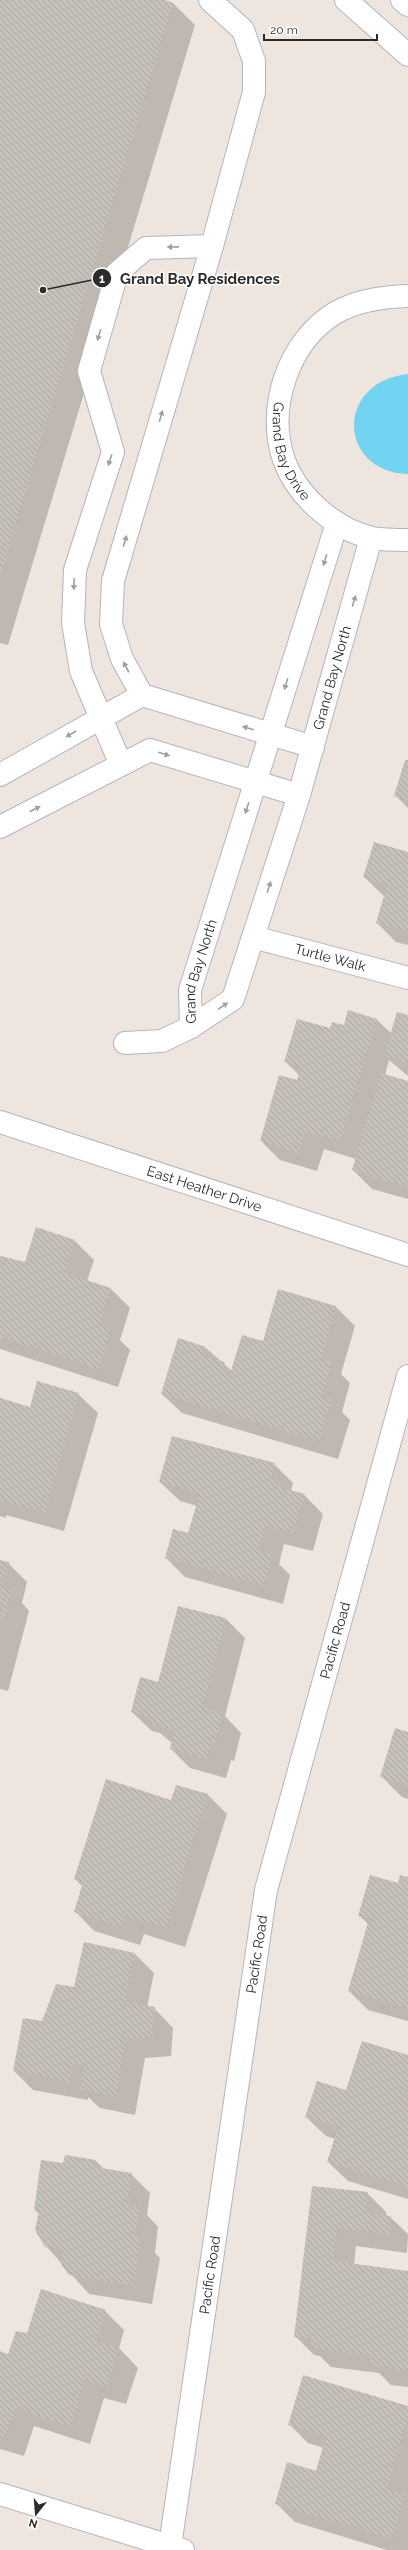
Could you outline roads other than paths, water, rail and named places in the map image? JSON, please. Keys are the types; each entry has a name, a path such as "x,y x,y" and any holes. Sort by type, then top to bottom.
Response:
{"street":[{"path":"210,0 219,6 243,30 254,62 254,92 212,246 113,581 111,624 122,659 142,695 313,747"},
{"path":"346,0 408,55"},
{"path":"402,0 408,5"},
{"path":"122,765 81,671 72,623 74,570 113,452 89,371 117,273 146,248 212,246"},
{"name":"Grand Bay Drive","path":"408,296 374,298 335,314 304,341 284,378 277,419 284,460 305,496 336,523 371,538 408,540"},
{"name":"Grand Bay North","path":"191,1027 190,990 271,735 336,523"},
{"name":"Grand Bay North","path":"191,1027 233,999 299,795 371,538"},
{"path":"0,775 142,695"},
{"path":"0,827 150,750 299,795"},
{"name":"Turtle Walk","path":"253,937 408,978"},
{"path":"125,1043 162,1042 191,1027"},
{"name":"East Heather Drive","path":"0,1122 408,1255"},
{"name":"Pacific Road","path":"177,2548 266,1890 408,1376"},
{"path":"0,2494 177,2548"}],"water":[{"path":"408,374 408,474 385,469 368,459 358,444 354,426 357,409 367,393 384,381"}],"place":[{"name":"Grand Bay Residences","path":"43,290"}]}
